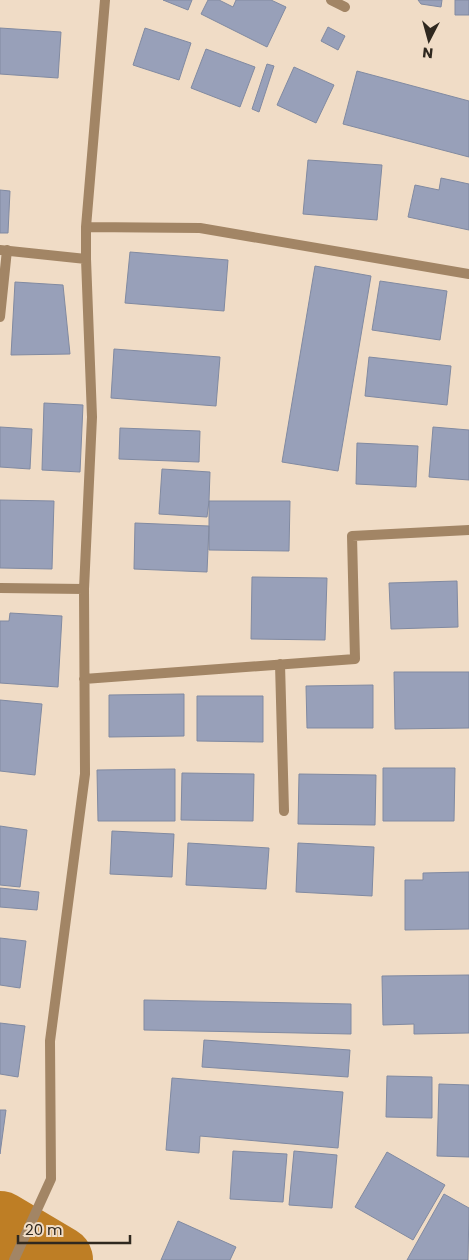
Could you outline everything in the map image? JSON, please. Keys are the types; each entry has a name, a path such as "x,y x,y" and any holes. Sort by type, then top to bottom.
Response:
{"street":[{"path":"14,1260 51,1178 50,1041 86,774 84,589 92,417 86,227 105,0"},
{"path":"331,0 345,7"},
{"path":"86,227 200,228 469,274"},
{"path":"0,317 4,250 86,259"},
{"path":"84,679 355,659 352,536 469,530"},
{"path":"0,588 84,589"},
{"path":"280,664 284,812"}],"building":[{"path":"163,0 192,0 188,10"},
{"path":"208,0 219,0 233,7 236,0 271,0 286,7 267,47 201,14"},
{"path":"418,0 442,0 441,7 421,4"},
{"path":"455,0 469,0 469,15 455,15"},
{"path":"328,27 345,36 338,50 321,41"},
{"path":"0,28 61,32 58,78 0,74"},
{"path":"145,28 191,43 179,80 133,65"},
{"path":"206,49 255,67 240,107 191,88"},
{"path":"267,64 274,66 259,112 252,109"},
{"path":"294,67 334,85 316,123 277,105"},
{"path":"357,71 469,101 469,157 343,124"},
{"path":"308,160 382,165 377,220 303,214"},
{"path":"441,178 469,184 469,230 408,217 415,185 439,190"},
{"path":"0,190 10,191 8,233 0,233"},
{"path":"130,252 228,260 224,311 125,303"},
{"path":"315,266 371,276 338,471 282,462"},
{"path":"380,281 447,291 440,340 372,330"},
{"path":"15,282 63,285 70,354 11,355"},
{"path":"114,349 220,357 216,406 111,398"},
{"path":"369,357 451,366 447,405 365,396"},
{"path":"44,403 83,405 80,472 42,470"},
{"path":"0,427 32,429 30,469 0,467"},
{"path":"433,427 469,430 469,480 429,477"},
{"path":"120,428 200,431 199,462 119,459"},
{"path":"357,443 418,446 416,487 356,484"},
{"path":"162,469 210,472 207,517 159,514"},
{"path":"0,500 54,501 52,569 0,568"},
{"path":"209,501 290,501 289,551 209,550"},
{"path":"135,523 209,526 207,572 134,569"},
{"path":"252,577 327,578 325,640 251,639"},
{"path":"457,581 458,627 391,629 389,583"},
{"path":"10,613 62,616 58,687 0,683 0,621 9,621"},
{"path":"394,672 469,672 469,728 395,729"},
{"path":"373,685 373,728 307,728 306,686"},
{"path":"184,694 184,736 109,737 109,695"},
{"path":"197,696 263,696 263,742 197,741"},
{"path":"0,700 42,704 35,775 0,771"},
{"path":"383,768 455,768 454,821 383,821"},
{"path":"175,769 175,821 98,821 97,770"},
{"path":"182,773 254,774 253,821 181,820"},
{"path":"299,774 376,775 375,825 298,824"},
{"path":"0,826 27,830 20,887 0,885"},
{"path":"112,831 174,834 172,877 110,874"},
{"path":"188,843 269,848 266,889 186,885"},
{"path":"298,843 374,847 372,896 296,892"},
{"path":"469,872 469,929 405,930 405,880 423,880 423,873"},
{"path":"0,888 39,892 37,910 0,907"},
{"path":"0,938 26,941 20,988 0,985"},
{"path":"469,975 469,1033 414,1034 414,1024 383,1025 382,976"},
{"path":"144,1000 351,1004 351,1034 144,1030"},
{"path":"0,1023 25,1026 18,1077 0,1074"},
{"path":"204,1040 350,1050 348,1077 202,1067"},
{"path":"387,1076 432,1077 432,1118 386,1117"},
{"path":"172,1078 343,1092 338,1148 200,1136 199,1153 166,1150"},
{"path":"439,1084 469,1085 469,1157 437,1156"},
{"path":"0,1110 6,1110 0,1154"},
{"path":"233,1151 287,1154 283,1202 230,1199"},
{"path":"294,1151 337,1155 332,1208 289,1205"},
{"path":"387,1152 445,1185 413,1240 355,1207"},
{"path":"444,1194 469,1208 468,1260 407,1260"},
{"path":"178,1221 236,1247 230,1260 161,1260"}],"waterway":[{"path":"0,1225 59,1260"}]}
